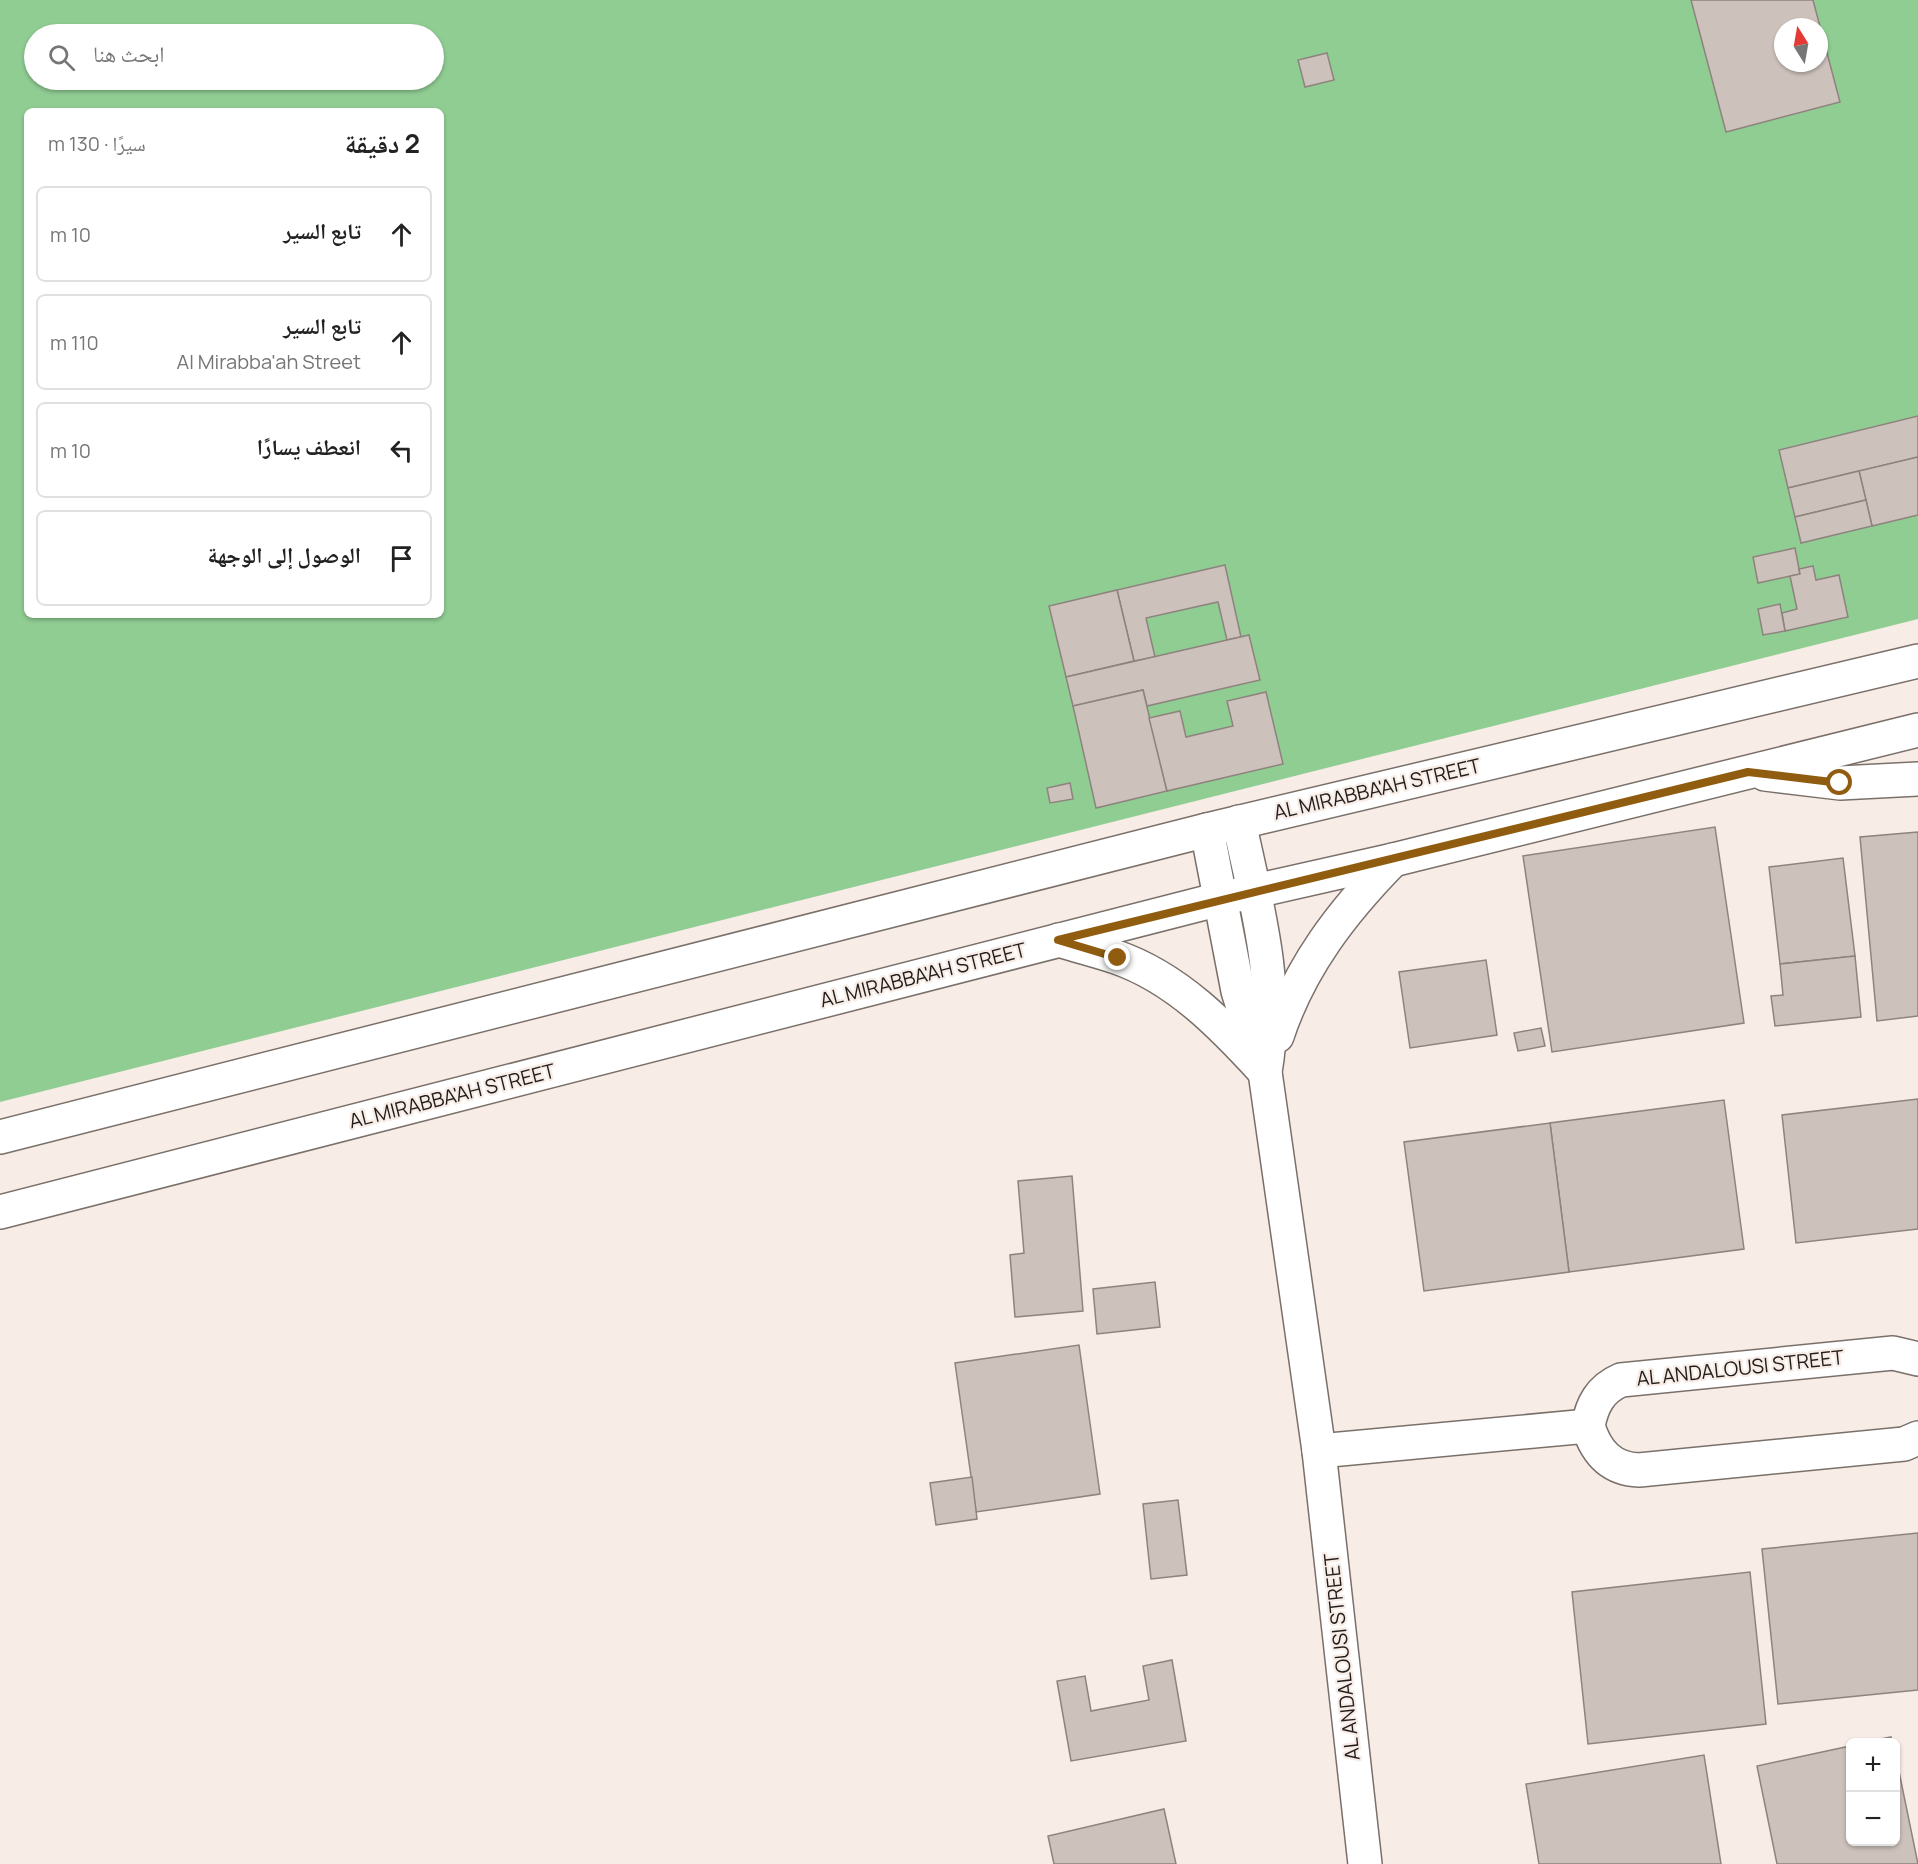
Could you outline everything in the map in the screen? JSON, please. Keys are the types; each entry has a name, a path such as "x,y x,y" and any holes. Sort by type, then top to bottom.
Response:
{"street":[{"name":"AL MIRABBA'AH STREET","path":"0,1137 1239,822 1918,661"},
{"name":"AL MIRABBA'AH STREET","path":"0,1212 1220,899 1393,860 1918,730"},
{"path":"1748,772 1840,783 1918,779"},
{"name":"AL ANDALOUSI STREET","path":"1239,822 1254,892 1272,1010 1265,1072"},
{"name":"AL ANDALOUSI STREET","path":"1207,830 1245,1021 1265,1072 1319,1451 1365,1864"},
{"path":"1265,1072 1284,1013 1313,957 1349,905 1393,860"},
{"path":"1058,940 1118,958 1174,987 1223,1025 1265,1072"},
{"name":"AL ANDALOUSI STREET","path":"1588,1426 1600,1395 1610,1385 1621,1380 1893,1353 1911,1355 1918,1359"},
{"path":"1319,1451 1588,1426 1597,1447 1606,1459 1615,1465 1639,1470 1904,1444 1918,1438"}],"green space":[{"path":"0,0 1918,0 1918,619 0,1102"}],"building":[{"path":"1691,0 1813,0 1818,18 1774,18 1774,72 1828,72 1828,57 1840,102 1726,132"},
{"path":"1327,53 1334,80 1305,87 1298,60"},
{"path":"1918,416 1918,457 1788,488 1779,450"},
{"path":"1918,457 1918,515 1872,526 1859,471"},
{"path":"1859,471 1866,500 1795,517 1788,488"},
{"path":"1866,500 1872,526 1801,543 1795,517"},
{"path":"1795,548 1800,574 1758,583 1753,557"},
{"path":"1225,565 1241,637 1227,640 1218,602 1146,618 1155,657 1134,661 1117,590"},
{"path":"1813,566 1816,580 1839,575 1848,617 1785,631 1782,613 1797,609 1790,576 1800,574 1799,569"},
{"path":"1117,590 1134,661 1066,677 1049,606"},
{"path":"1780,604 1785,631 1763,635 1758,609"},
{"path":"1249,635 1260,680 1147,706 1143,690 1073,706 1066,677"},
{"path":"1143,690 1167,791 1096,808 1073,706"},
{"path":"1266,692 1283,764 1167,791 1149,718 1180,711 1186,737 1233,726 1227,701"},
{"path":"1070,783 1073,799 1050,803 1047,788"},
{"path":"1715,827 1744,1023 1552,1052 1523,856"},
{"path":"1918,832 1918,1016 1877,1021 1860,837"},
{"path":"1843,858 1855,956 1780,964 1769,867"},
{"path":"1855,956 1861,1017 1775,1026 1771,996 1783,995 1780,964"},
{"path":"1486,960 1497,1035 1410,1048 1399,972"},
{"path":"1541,1028 1545,1046 1518,1051 1514,1033"},
{"path":"1918,1099 1918,1229 1796,1243 1782,1115"},
{"path":"1724,1100 1744,1249 1569,1272 1550,1123"},
{"path":"1550,1123 1569,1272 1424,1291 1404,1142"},
{"path":"1072,1176 1083,1311 1015,1317 1010,1255 1024,1253 1018,1181"},
{"path":"1155,1282 1160,1327 1097,1334 1093,1289"},
{"path":"1079,1345 1100,1494 976,1512 955,1363"},
{"path":"972,1477 977,1519 936,1525 930,1483"},
{"path":"1178,1500 1187,1575 1151,1579 1143,1504"},
{"path":"1918,1533 1918,1690 1778,1704 1762,1549"},
{"path":"1750,1572 1766,1724 1588,1744 1572,1592"},
{"path":"1172,1660 1186,1741 1071,1761 1057,1681 1085,1676 1091,1711 1149,1700 1143,1666"},
{"path":"1846,1747 1846,1846 1900,1846 1900,1776 1918,1864 1777,1864 1757,1766"},
{"path":"1704,1755 1721,1864 1539,1864 1526,1784"},
{"path":"1164,1809 1176,1864 1054,1864 1048,1836"}],"route":[{"path":"1118,958 1058,940 1748,772 1840,783"}]}
